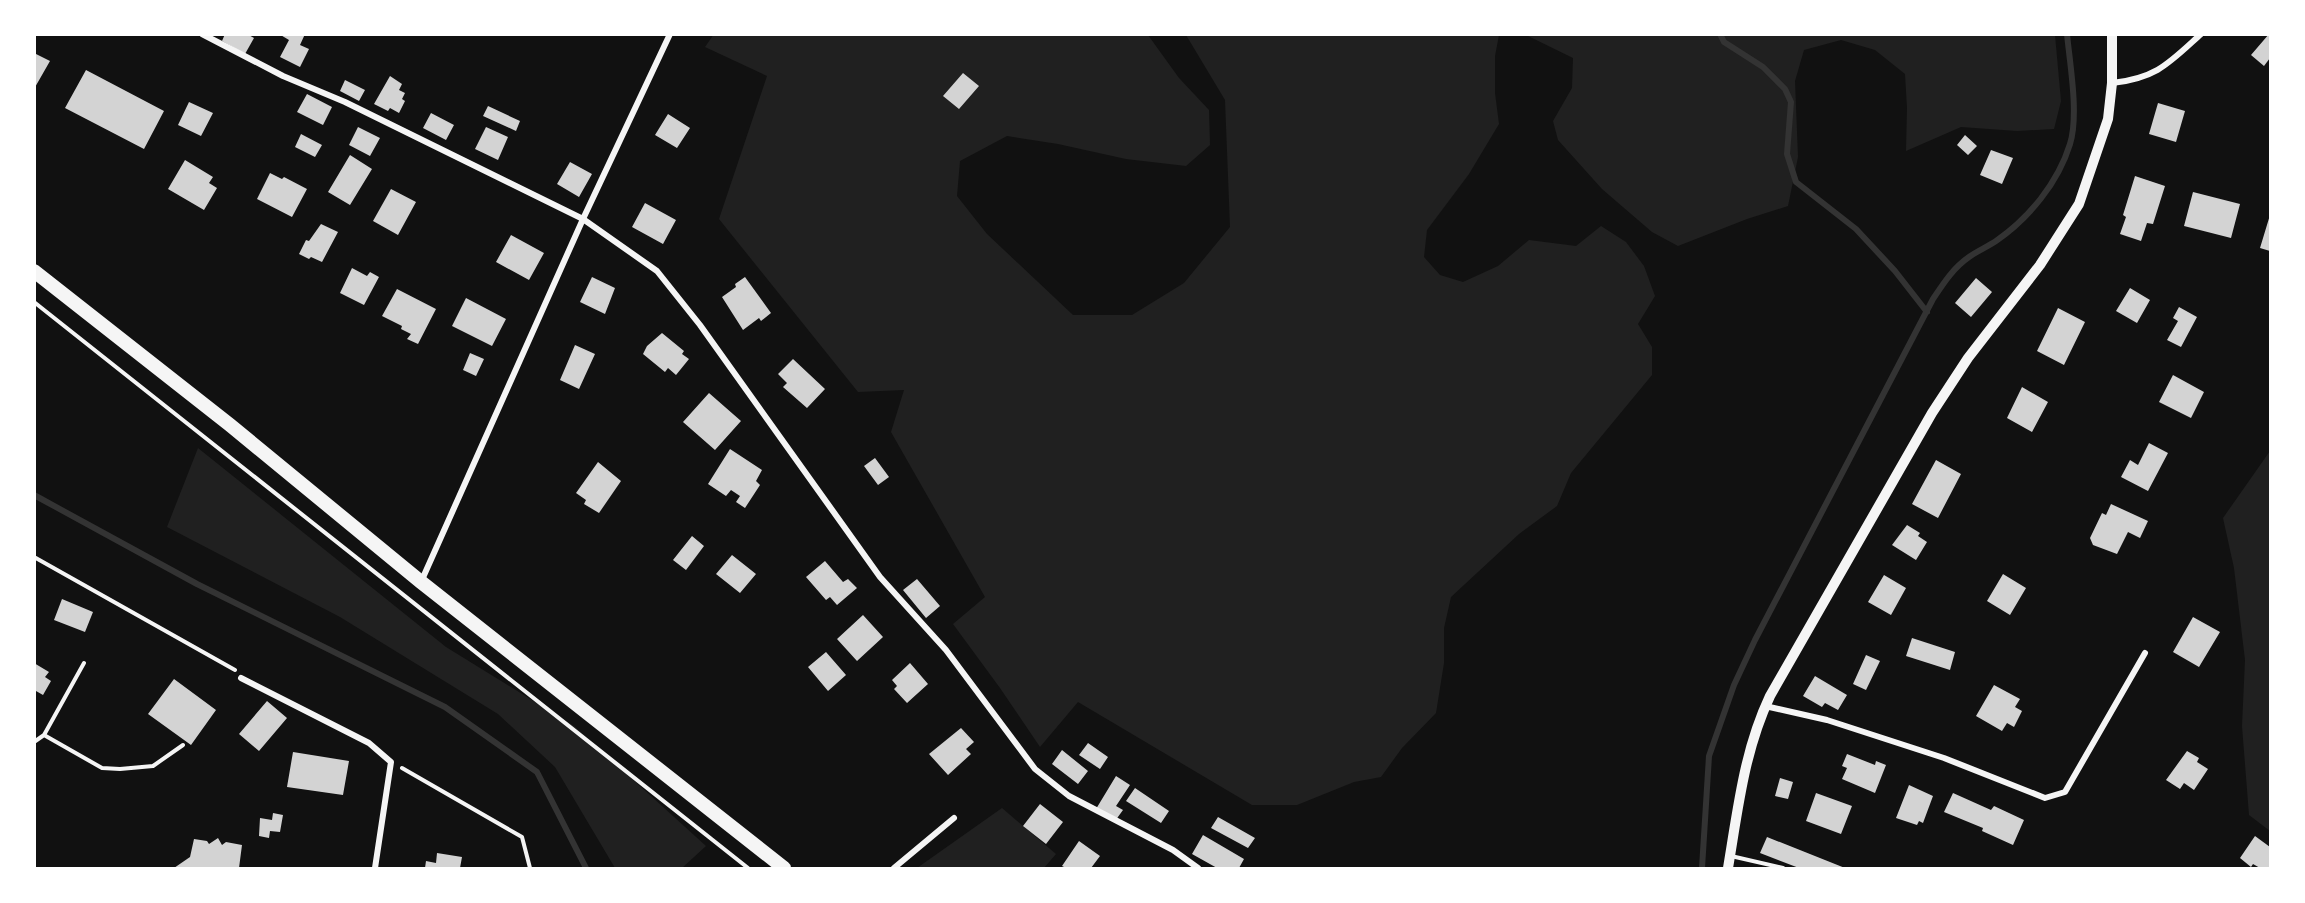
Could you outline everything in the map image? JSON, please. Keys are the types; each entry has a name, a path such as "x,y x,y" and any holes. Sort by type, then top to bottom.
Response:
{"main road":[{"path":"34,270 230,425 421,582 784,868"}],"street":[{"path":"202,34 283,76 345,102 583,219 657,271 700,325 880,578 946,650 1035,770 1069,796 1173,850 1198,868"},
{"path":"421,582 583,219 670,34"},
{"path":"1728,868 1741,782 1752,740 1765,706 1932,413 1968,358 2046,257 2079,204 2108,119 2112,83 2112,34"},
{"path":"2112,83 2131,81 2158,71 2201,34"},
{"path":"1765,706 1827,720 1944,758 2045,798 2065,792 2145,653"},
{"path":"241,678 369,743 392,762 375,868"},
{"path":"894,868 954,818"}],"lane":[{"path":"34,742 44,735 84,663"},
{"path":"44,735 102,768 153,766 183,745"},
{"path":"1730,856 1783,868"}],"path":[{"path":"34,302 748,868"}],"shaded area":[{"path":"714,34 1148,35 1179,78 1209,110 1210,145 1186,166 1126,159 1058,144 1007,136 960,161 957,196 987,234 1073,315 1132,315 1184,283 1230,227 1225,100 1186,35 1499,35 1495,56 1495,93 1499,124 1469,174 1427,230 1424,257 1440,275 1463,282 1498,266 1529,240 1576,246 1601,226 1626,242 1644,266 1655,296 1638,324 1652,347 1652,375 1571,473 1557,506 1519,534 1451,597 1444,628 1444,663 1436,713 1402,748 1381,777 1354,782 1297,805 1252,805 1078,702 1040,747 953,624 985,597 891,432 904,390 858,392 719,219 767,76 705,47"},
{"path":"1526,35 2055,35 2061,101 2054,129 2017,131 1961,127 1906,151 1905,74 1875,50 1841,40 1804,50 1795,81 1798,157 1788,206 1678,246 1652,232 1602,189 1558,140 1553,121 1572,88 1573,58"},
{"path":"198,448 446,647 574,726 706,846 682,868 615,868 555,767 498,714 340,617 167,527"},
{"path":"2270,451 2270,831 2249,815 2242,726 2245,660 2234,568 2223,518"},
{"path":"1002,808 1056,854 1044,868 917,868"}],"building":[{"path":"225,34 247,34 254,38 245,54 222,41"},
{"path":"279,34 305,34 300,45 309,49 300,67 280,57 289,40"},
{"path":"2269,34 2270,58 2264,66 2251,55"},
{"path":"34,53 50,61 34,89"},
{"path":"86,70 164,111 144,149 65,108"},
{"path":"963,73 979,86 959,109 943,96"},
{"path":"390,76 402,84 399,90 405,93 402,99 405,101 399,113 390,108 388,111 374,104"},
{"path":"345,80 365,90 359,101 340,91"},
{"path":"307,94 332,107 323,125 297,112"},
{"path":"189,102 213,113 201,136 178,125"},
{"path":"2158,103 2185,111 2176,142 2149,134"},
{"path":"488,106 520,121 516,131 483,116"},
{"path":"431,113 454,125 446,140 423,128"},
{"path":"668,114 690,128 677,148 655,135"},
{"path":"358,127 380,138 370,156 349,145"},
{"path":"486,127 508,137 498,160 475,149"},
{"path":"301,134 322,145 315,157 295,147"},
{"path":"1965,135 1977,146 1968,155 1957,145"},
{"path":"1991,150 2013,158 2002,184 1980,175"},
{"path":"350,155 372,169 350,205 328,192"},
{"path":"185,160 213,177 209,183 217,188 204,210 168,189"},
{"path":"570,162 592,174 579,197 557,184"},
{"path":"270,173 282,179 284,177 307,189 292,217 257,199"},
{"path":"2135,176 2165,186 2153,224 2147,223 2141,241 2120,234 2126,217 2123,215"},
{"path":"391,189 416,202 398,235 373,221"},
{"path":"2193,192 2240,204 2231,238 2184,226"},
{"path":"645,203 676,220 663,244 632,227"},
{"path":"2270,215 2270,251 2260,248"},
{"path":"321,224 338,232 322,262 299,254 306,240 309,241"},
{"path":"511,235 544,253 529,280 496,262"},
{"path":"352,268 367,276 370,272 379,277 364,305 340,293"},
{"path":"592,277 615,288 605,314 580,302"},
{"path":"745,277 771,313 761,321 759,318 743,330 722,297"},
{"path":"1976,278 1992,292 1971,317 1955,303"},
{"path":"2130,288 2150,300 2137,323 2116,311"},
{"path":"397,289 436,309 418,344 407,339 411,334 401,329 402,326 382,316"},
{"path":"466,298 506,319 492,346 452,326"},
{"path":"2179,307 2197,317 2181,347 2167,340 2178,321 2173,318"},
{"path":"2058,308 2085,322 2064,365 2037,351"},
{"path":"662,333 684,351 682,354 689,359 676,375 668,368 665,372 643,354 647,346"},
{"path":"575,345 595,354 579,389 560,380"},
{"path":"470,353 484,359 476,376 463,370"},
{"path":"793,359 825,389 807,408 783,387 787,383 778,374"},
{"path":"2173,375 2204,392 2191,418 2159,402"},
{"path":"2022,387 2048,402 2032,432 2007,418"},
{"path":"709,393 741,421 715,450 683,422"},
{"path":"2149,443 2168,453 2148,491 2121,477 2130,460 2138,465"},
{"path":"730,449 762,470 756,481 760,485 745,508 736,502 740,496 731,490 726,496 708,484"},
{"path":"875,458 889,477 878,485 864,466"},
{"path":"1936,460 1961,474 1938,518 1912,504"},
{"path":"598,462 621,481 599,513 584,504 586,500 576,493"},
{"path":"2111,504 2148,521 2140,538 2128,532 2117,554 2093,545 2090,538 2102,513 2106,515"},
{"path":"1907,525 1920,533 1918,536 1927,542 1916,560 1892,545"},
{"path":"692,536 704,546 686,570 673,560"},
{"path":"732,555 756,574 740,593 716,574"},
{"path":"825,561 843,582 848,579 857,588 837,605 830,597 826,600 806,577"},
{"path":"2003,574 2026,588 2010,615 1987,601"},
{"path":"1884,575 1906,588 1891,615 1868,602"},
{"path":"917,579 940,606 926,618 903,590"},
{"path":"62,599 93,612 85,632 54,620"},
{"path":"863,615 883,637 857,661 837,639"},
{"path":"2193,617 2220,632 2199,667 2173,652"},
{"path":"1912,638 1955,652 1950,670 1906,656"},
{"path":"826,652 846,675 828,691 808,667"},
{"path":"1866,655 1880,661 1866,690 1853,684"},
{"path":"34,663 49,672 45,677 51,681 43,695 36,691 34,694"},
{"path":"910,663 928,684 907,703 894,689 897,686 892,680"},
{"path":"1815,676 1847,695 1838,710 1825,703 1822,707 1803,696"},
{"path":"174,679 216,710 191,745 148,714"},
{"path":"1994,685 2020,699 2015,707 2022,711 2014,727 2007,723 2002,731 1976,716"},
{"path":"267,701 287,718 259,751 239,734"},
{"path":"961,728 974,742 966,749 971,754 948,775 929,754"},
{"path":"1088,743 1108,757 1100,769 1079,755"},
{"path":"1062,750 1088,771 1078,784 1052,764"},
{"path":"2187,751 2199,758 2197,762 2208,769 2194,790 2184,783 2180,789 2166,780"},
{"path":"293,752 349,761 343,795 287,787"},
{"path":"1847,754 1875,765 1876,761 1886,765 1875,793 1842,779 1847,768 1842,766"},
{"path":"1116,776 1130,785 1116,806 1123,810 1115,821 1096,809"},
{"path":"1780,778 1793,782 1788,799 1775,796"},
{"path":"1909,785 1933,796 1923,823 1919,821 1917,825 1896,818"},
{"path":"1135,788 1169,811 1161,823 1126,801"},
{"path":"1816,793 1852,806 1841,834 1806,821"},
{"path":"1953,793 1991,810 1994,806 2024,820 2013,845 1982,831 1983,828 1944,812"},
{"path":"1040,804 1063,822 1046,844 1023,826"},
{"path":"273,813 283,815 280,832 270,831 269,838 259,836 260,818 272,820"},
{"path":"1218,817 1255,838 1248,848 1211,828"},
{"path":"1203,835 1244,859 1239,868 1217,868 1192,854"},
{"path":"2255,836 2270,847 2270,868 2260,868 2253,864 2251,867 2240,858"},
{"path":"1767,837 1845,868 1799,868 1760,853"},
{"path":"218,838 222,845 226,842 242,845 239,868 174,868 190,857 194,839 207,841 209,844"},
{"path":"1079,841 1100,856 1091,868 1062,866"},
{"path":"437,853 462,857 460,868 425,868 426,861 436,863"}],"waterway":[{"path":"1720,34 1724,42 1763,67 1785,89 1791,102 1787,154 1796,182 1856,229 1895,271 1927,312"},
{"path":"1702,868 1709,756 1734,685 1755,640 1933,299 1963,261 1996,241 2020,222 2050,186 2065,158 2073,132 2074,119 2067,34"},
{"path":"34,495 197,584 445,707 537,772 586,868"}]}
